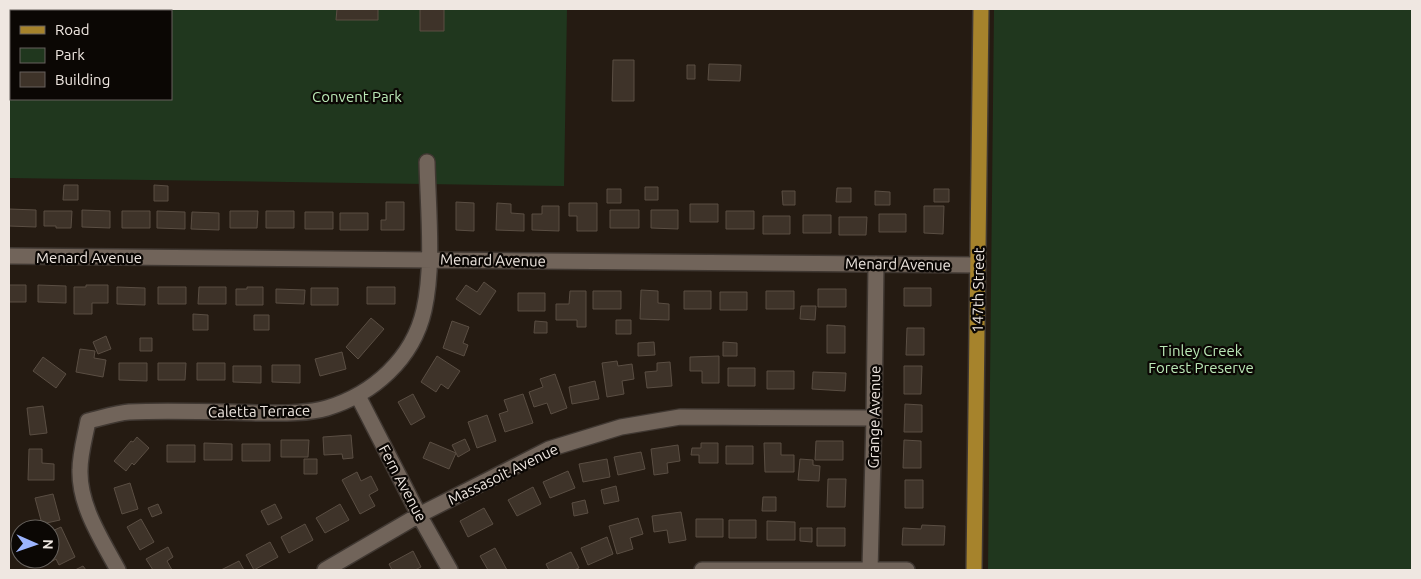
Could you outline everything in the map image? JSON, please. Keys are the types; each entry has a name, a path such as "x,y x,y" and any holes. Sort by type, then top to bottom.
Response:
{"main road":[{"name":"147th Street","path":"974,570 981,9"}],"street":[{"name":"Caletta Terrace","path":"118,570 91,520 82,489 80,470 88,421 127,412 276,413 308,411 325,408 358,396 380,381 395,366 417,331 427,297 429,259 427,162"},
{"name":"Menard Avenue","path":"9,256 978,265"},
{"name":"Grange Avenue","path":"870,570 876,264"},
{"name":"Fern Avenue","path":"358,396 419,515 450,570"},
{"name":"Massasoit Avenue","path":"325,570 419,515 549,450 622,427 680,417 874,418"},
{"path":"702,570 907,570"}],"green space":[{"name":"Convent Park","path":"9,9 567,9 564,186 9,178"},
{"name":"Tinley Creek Forest Preserve","path":"994,9 1412,9 1412,570 988,570"}],"building":[{"path":"337,9 378,9 378,20 336,20"},
{"path":"420,9 444,9 444,31 420,31"},
{"path":"613,60 634,60 634,101 612,101"},
{"path":"709,64 741,65 740,81 708,80"},
{"path":"687,65 695,65 695,79 687,79"},
{"path":"64,185 78,185 78,200 63,200"},
{"path":"154,185 168,186 168,201 154,201"},
{"path":"645,187 658,187 658,200 645,200"},
{"path":"837,188 851,188 851,202 836,202"},
{"path":"607,189 621,189 621,203 607,203"},
{"path":"934,189 949,189 949,202 934,202"},
{"path":"782,191 795,191 795,205 783,205"},
{"path":"875,191 890,192 890,205 875,205"},
{"path":"386,202 404,202 404,230 381,230 381,220 386,220"},
{"path":"456,202 474,203 474,231 456,230"},
{"path":"497,203 511,204 511,213 524,214 524,231 496,230"},
{"path":"569,203 597,203 597,231 577,231 577,216 569,216"},
{"path":"690,204 718,204 718,222 690,222"},
{"path":"542,206 559,206 559,231 532,230 532,214 542,214"},
{"path":"924,206 944,206 943,234 924,233"},
{"path":"9,209 36,210 36,227 9,226"},
{"path":"82,210 110,211 110,228 82,227"},
{"path":"610,210 639,210 639,228 610,228"},
{"path":"651,210 678,210 678,229 651,228"},
{"path":"44,211 72,211 71,228 44,226"},
{"path":"122,211 150,211 150,228 122,228"},
{"path":"157,211 185,212 185,229 157,228"},
{"path":"230,211 258,211 257,228 230,228"},
{"path":"266,211 294,211 294,228 266,228"},
{"path":"726,211 754,211 754,229 726,229"},
{"path":"192,212 219,213 219,230 191,229"},
{"path":"305,212 333,212 333,229 305,229"},
{"path":"340,213 368,213 368,230 340,230"},
{"path":"879,214 906,214 906,232 879,232"},
{"path":"803,215 831,215 831,233 803,233"},
{"path":"763,216 790,216 790,234 763,234"},
{"path":"839,217 867,217 866,235 839,235"},
{"path":"484,282 496,291 480,315 456,299 466,285 477,292"},
{"path":"9,285 26,285 26,302 9,302"},
{"path":"38,285 66,286 66,303 38,302"},
{"path":"86,285 108,285 108,303 92,303 92,314 74,314 74,287 86,287"},
{"path":"117,287 145,288 145,305 117,304"},
{"path":"158,287 186,287 186,304 158,304"},
{"path":"199,287 226,287 226,304 198,304"},
{"path":"247,287 263,287 263,305 236,305 236,289 247,289"},
{"path":"367,287 395,287 395,304 367,304"},
{"path":"311,288 338,288 338,305 311,305"},
{"path":"904,288 931,288 931,306 904,306"},
{"path":"276,289 305,290 304,304 276,303"},
{"path":"818,289 846,289 846,307 818,307"},
{"path":"641,290 658,291 658,303 669,304 669,320 640,319"},
{"path":"570,291 586,291 586,327 577,327 577,320 556,320 556,304 569,304"},
{"path":"593,291 621,291 621,309 593,309"},
{"path":"684,291 711,291 711,309 684,309"},
{"path":"766,291 794,291 794,309 766,309"},
{"path":"720,292 747,292 747,310 720,310"},
{"path":"518,293 545,293 545,311 518,311"},
{"path":"801,306 816,306 815,320 800,319"},
{"path":"193,314 208,315 208,330 193,330"},
{"path":"254,315 269,315 269,330 254,330"},
{"path":"371,318 384,329 358,359 346,347"},
{"path":"616,320 631,320 631,334 616,334"},
{"path":"452,321 469,327 463,343 468,345 464,356 443,348"},
{"path":"535,321 547,322 547,333 534,333"},
{"path":"827,325 845,326 845,353 827,353"},
{"path":"907,328 924,328 924,355 906,355"},
{"path":"106,336 111,349 98,354 93,342"},
{"path":"140,338 152,338 152,351 140,351"},
{"path":"654,342 655,355 638,356 638,343"},
{"path":"723,342 737,343 737,356 723,356"},
{"path":"80,349 95,351 94,358 106,360 103,377 76,372"},
{"path":"342,352 346,369 320,376 315,359"},
{"path":"437,356 460,371 448,389 441,384 436,392 421,382"},
{"path":"719,356 719,383 702,383 702,371 690,371 690,357"},
{"path":"43,357 66,374 56,388 33,371"},
{"path":"617,361 618,366 632,364 634,379 622,381 624,394 607,397 602,363"},
{"path":"670,362 672,386 647,388 645,372 657,371 657,363"},
{"path":"119,363 147,363 147,381 119,380"},
{"path":"158,363 186,363 185,380 158,380"},
{"path":"197,363 225,363 225,380 197,380"},
{"path":"272,365 300,365 300,383 272,382"},
{"path":"233,366 261,366 261,383 233,382"},
{"path":"904,366 922,366 921,394 904,394"},
{"path":"728,368 755,368 755,386 728,386"},
{"path":"767,371 794,371 794,389 767,389"},
{"path":"813,372 846,373 845,391 812,389"},
{"path":"555,374 567,408 551,414 547,403 534,407 529,392 543,387 540,379"},
{"path":"595,381 599,399 572,404 569,387"},
{"path":"413,394 425,417 411,425 398,402"},
{"path":"523,394 533,423 505,432 499,414 508,411 504,400"},
{"path":"905,404 922,405 922,432 904,432"},
{"path":"43,406 47,433 30,435 27,408"},
{"path":"487,415 496,441 477,448 468,422"},
{"path":"351,435 353,458 343,459 342,454 324,455 323,437"},
{"path":"137,437 149,448 126,471 114,461 131,441 133,442"},
{"path":"465,439 470,450 458,457 452,445"},
{"path":"281,440 309,440 308,457 281,457"},
{"path":"904,440 921,441 921,468 903,468"},
{"path":"816,441 843,441 843,460 815,460"},
{"path":"430,442 456,453 449,469 423,458"},
{"path":"204,443 232,444 232,460 204,460"},
{"path":"701,443 718,443 718,463 699,463 699,455 691,455 692,448 701,448"},
{"path":"764,443 781,443 781,455 794,455 794,472 765,472"},
{"path":"242,444 270,444 270,461 242,461"},
{"path":"167,445 195,445 195,462 167,462"},
{"path":"678,445 680,461 667,463 668,473 654,475 651,449"},
{"path":"726,446 753,446 753,464 726,464"},
{"path":"29,449 42,449 42,463 54,464 54,480 28,480"},
{"path":"641,452 645,469 618,475 614,457"},
{"path":"304,459 317,459 317,474 304,474"},
{"path":"607,459 610,477 583,482 579,464"},
{"path":"800,459 813,460 813,465 820,466 819,481 798,480"},
{"path":"568,471 575,488 550,498 543,482"},
{"path":"357,472 361,481 371,476 378,490 369,495 375,506 360,514 342,480"},
{"path":"828,479 846,479 845,507 827,507"},
{"path":"905,480 923,480 923,508 905,508"},
{"path":"130,483 138,509 122,514 114,488"},
{"path":"616,486 619,501 604,504 601,490"},
{"path":"533,487 541,504 517,516 508,500"},
{"path":"53,494 60,519 41,519 35,498"},
{"path":"763,497 776,497 776,511 762,511"},
{"path":"585,500 588,513 574,516 572,503"},
{"path":"158,504 162,513 152,517 148,508"},
{"path":"275,504 282,518 268,525 261,511"},
{"path":"340,504 349,520 325,533 316,518"},
{"path":"484,508 493,524 468,537 460,521"},
{"path":"681,512 686,540 669,543 667,530 654,532 652,516"},
{"path":"638,518 643,534 630,538 633,549 617,554 609,526"},
{"path":"141,519 154,542 140,550 127,527"},
{"path":"696,519 723,519 723,537 696,537"},
{"path":"729,520 756,520 756,538 729,538"},
{"path":"767,521 795,522 795,540 767,540"},
{"path":"305,524 313,540 289,553 281,537"},
{"path":"922,525 945,526 944,545 902,545 903,528 921,529"},
{"path":"60,527 75,557 60,564"},
{"path":"800,528 812,528 812,542 800,541"},
{"path":"817,528 845,528 845,546 817,546"},
{"path":"607,537 613,554 588,565 581,548"},
{"path":"270,542 278,557 254,570 246,555"},
{"path":"168,547 173,557 167,561 172,570 153,570 146,559"},
{"path":"495,548 507,570 488,570 480,556"},
{"path":"413,551 421,567 415,570 392,570 389,564"},
{"path":"571,552 579,568 574,570 549,570 546,564"},
{"path":"239,561 244,570 221,570"},
{"path":"83,566 86,570 75,570"}]}
